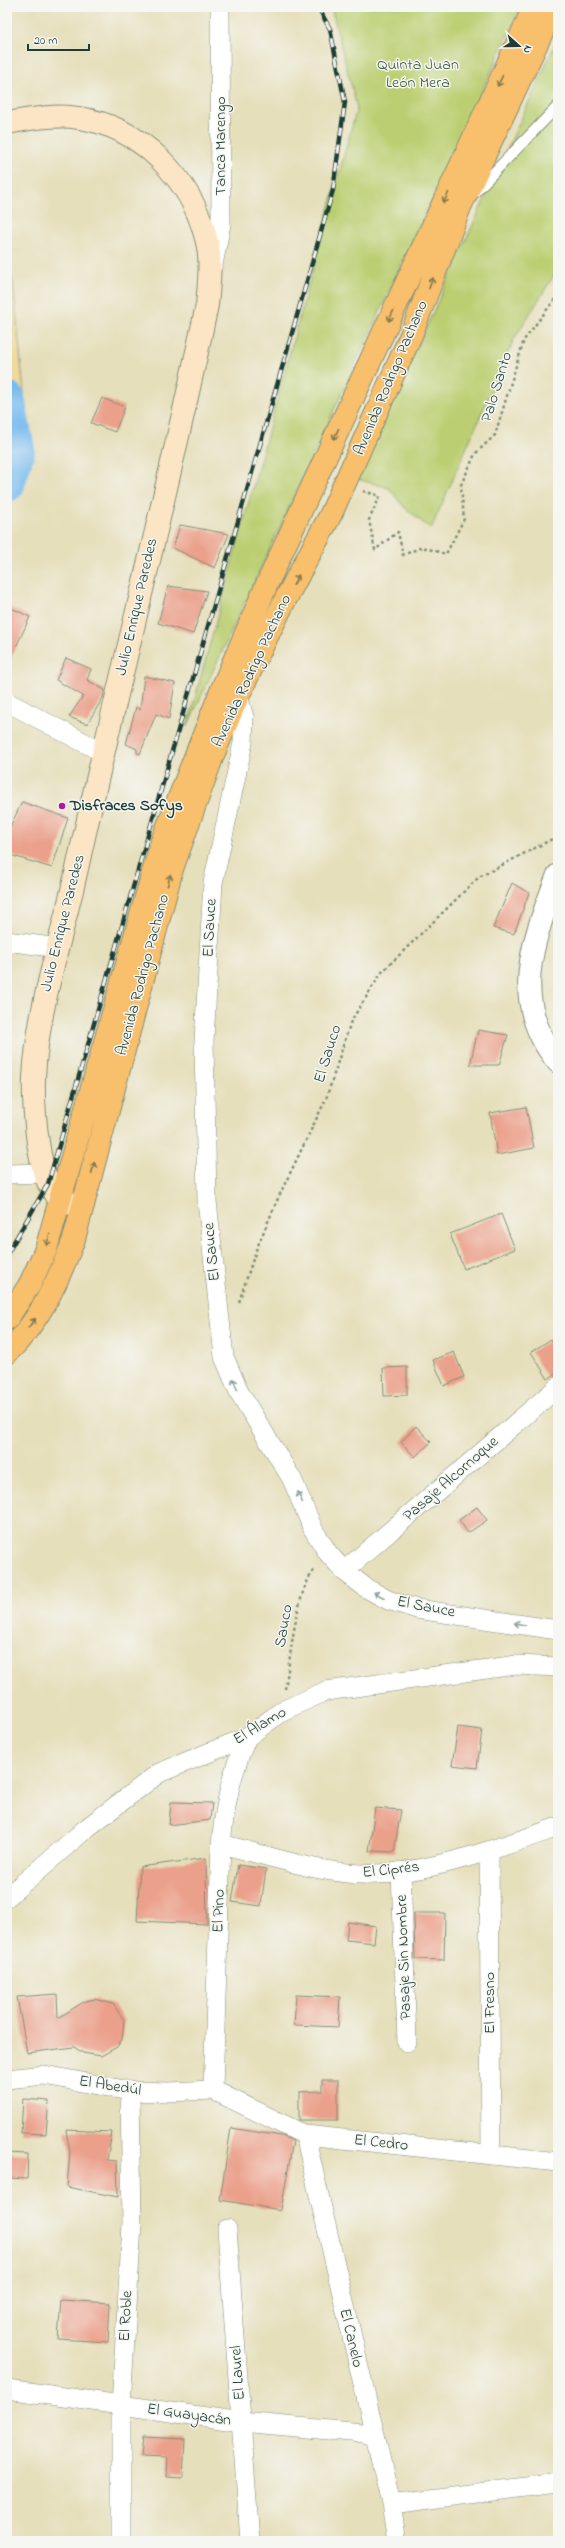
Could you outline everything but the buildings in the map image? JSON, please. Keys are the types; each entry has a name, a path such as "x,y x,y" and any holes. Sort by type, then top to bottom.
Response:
{"main road":[{"name":"Avenida Rodrigo Pachano","path":"7,1353 44,1307 61,1274 83,1205 172,869 213,755 230,691 274,570 534,7"},
{"name":"Avenida Rodrigo Pachano","path":"7,1319 30,1284 46,1250 162,840 230,691 344,485 411,335 460,207 554,7"},
{"name":"Julio Enrique Paredes","path":"7,123 46,116 79,118 96,122 144,146 163,160 188,194 201,222 207,240 209,284 200,338 102,752 58,948 43,1006 34,1079 35,1109 44,1173 59,1202"},
{"path":"59,1202 83,1205"}],"street":[{"name":"Tanca Marengo","path":"209,284 221,224 220,7"},
{"name":"El Sauce","path":"230,691 244,717 243,743 213,883 204,1041 207,1201 224,1357 239,1392 292,1478 313,1529 328,1554 344,1571 366,1588 388,1600 417,1609 558,1630"},
{"path":"7,702 102,752"},
{"path":"558,875 530,957 529,997 534,1023 546,1048 558,1062"},
{"path":"7,941 58,948"},
{"path":"7,1174 44,1173"},
{"name":"Pasaje Alcornoque","path":"344,1571 558,1387"},
{"name":"El Álamo","path":"7,1897 88,1827 159,1773 247,1737 282,1711 326,1691 517,1665 558,1666"},
{"name":"El Pino","path":"213,2090 221,1844 224,1806 233,1770 247,1737"},
{"name":"El Ciprés","path":"221,1844 335,1872 362,1874 401,1871 489,1851 558,1828"},
{"name":"El Fresno","path":"489,1851 491,2155"},
{"name":"Pasaje Sin Nombre","path":"401,1871 407,2042"},
{"name":"El Abedúl","path":"7,2079 44,2075 130,2091 168,2092 213,2090"},
{"name":"El Cedro","path":"213,2090 305,2135 558,2162"},
{"name":"El Roble","path":"120,2541 121,2405 132,2224 130,2091"},
{"name":"El Canelo","path":"305,2135 373,2434 391,2504 397,2541"},
{"name":"El Laurel","path":"227,2229 250,2541"},
{"name":"El Guayacán","path":"7,2389 242,2422 373,2434"},
{"path":"391,2504 558,2484"}],"lane":[{"path":"460,207 558,106"}],"path":[{"name":"Palo Santo","path":"344,485 380,496 369,520 375,550 398,532 404,555 422,547 446,554 464,519 461,485 475,454 495,435 524,340 558,295"},
{"name":"El Sauco","path":"238,1305 256,1250 279,1196 326,1099 351,1021 382,972 479,877 558,836"},
{"name":"Sauco","path":"282,1711 302,1594 309,1577 328,1554"}],"green space":[{"name":"Quinta Juan León Mera","path":"331,7 521,7 187,727 357,108"},
{"path":"558,38 558,269 514,339 431,529 404,507 389,488 357,479"}],"sand":[{"path":"7,247 14,292 31,464 7,506"}],"waterway":[{"path":"7,399 17,450 7,484"}],"railway":[{"path":"7,1254 48,1184 333,190 345,102 330,29 318,7"}],"place":[{"name":"Disfraces Sofys","path":"62,806"}]}
